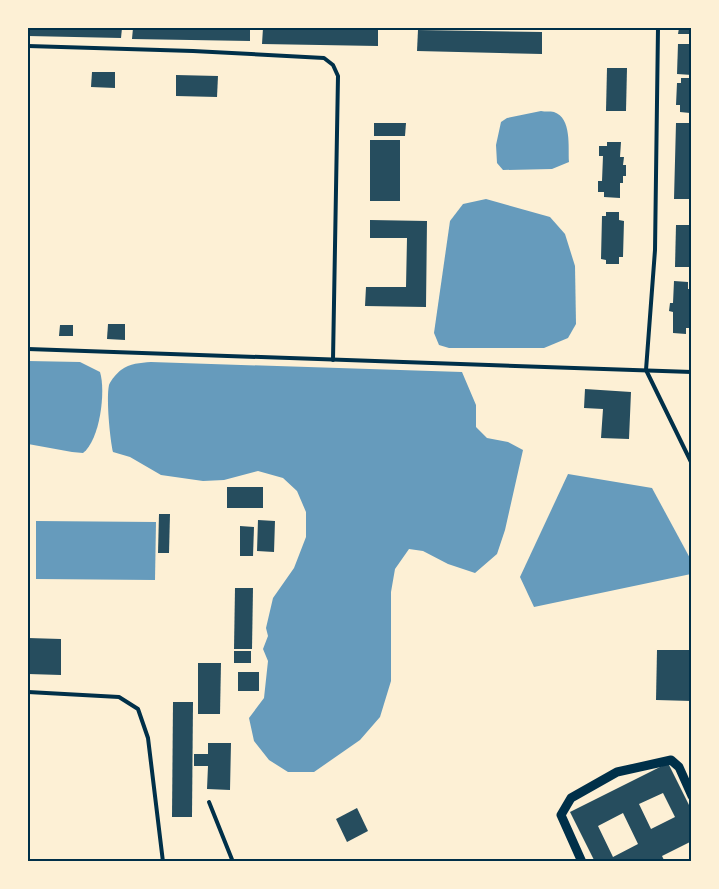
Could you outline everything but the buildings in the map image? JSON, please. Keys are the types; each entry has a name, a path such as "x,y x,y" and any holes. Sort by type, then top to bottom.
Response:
{"street":[{"path":"582,862 561,815 570,798 617,772 671,760 679,767 692,796"}],"lane":[{"path":"658,28 656,250 646,370 692,464"},
{"path":"28,46 193,51 324,58 333,65 338,76 338,94 333,360"},
{"path":"28,350 692,372"},
{"path":"28,692 119,697 138,709 148,738 163,862"},
{"path":"209,802 232,862"}],"water":[{"path":"541,111 554,112 564,120 569,141 569,162 552,169 503,170 497,163 496,145 501,122 507,118"},
{"path":"486,199 550,217 565,234 575,266 576,324 568,338 544,348 449,348 439,345 434,333 450,221 463,204"},
{"path":"28,361 80,362 100,372 102,403 100,415 94,438 83,453 28,444"},
{"path":"151,362 462,372 476,405 476,427 487,438 508,442 523,450 505,530 497,554 475,573 448,564 423,551 409,549 395,569 391,592 391,681 380,717 360,740 314,772 288,772 269,760 254,741 249,718 264,698 268,661 263,649 268,636 266,628 273,598 294,568 306,537 306,512 297,491 283,478 258,471 224,480 203,481 161,475 130,457 113,452 108,409 109,385 119,371 124,368 135,364"},
{"path":"568,474 652,488 691,560 691,574 534,607 520,577"},
{"path":"36,521 156,522 155,580 36,579"}]}
